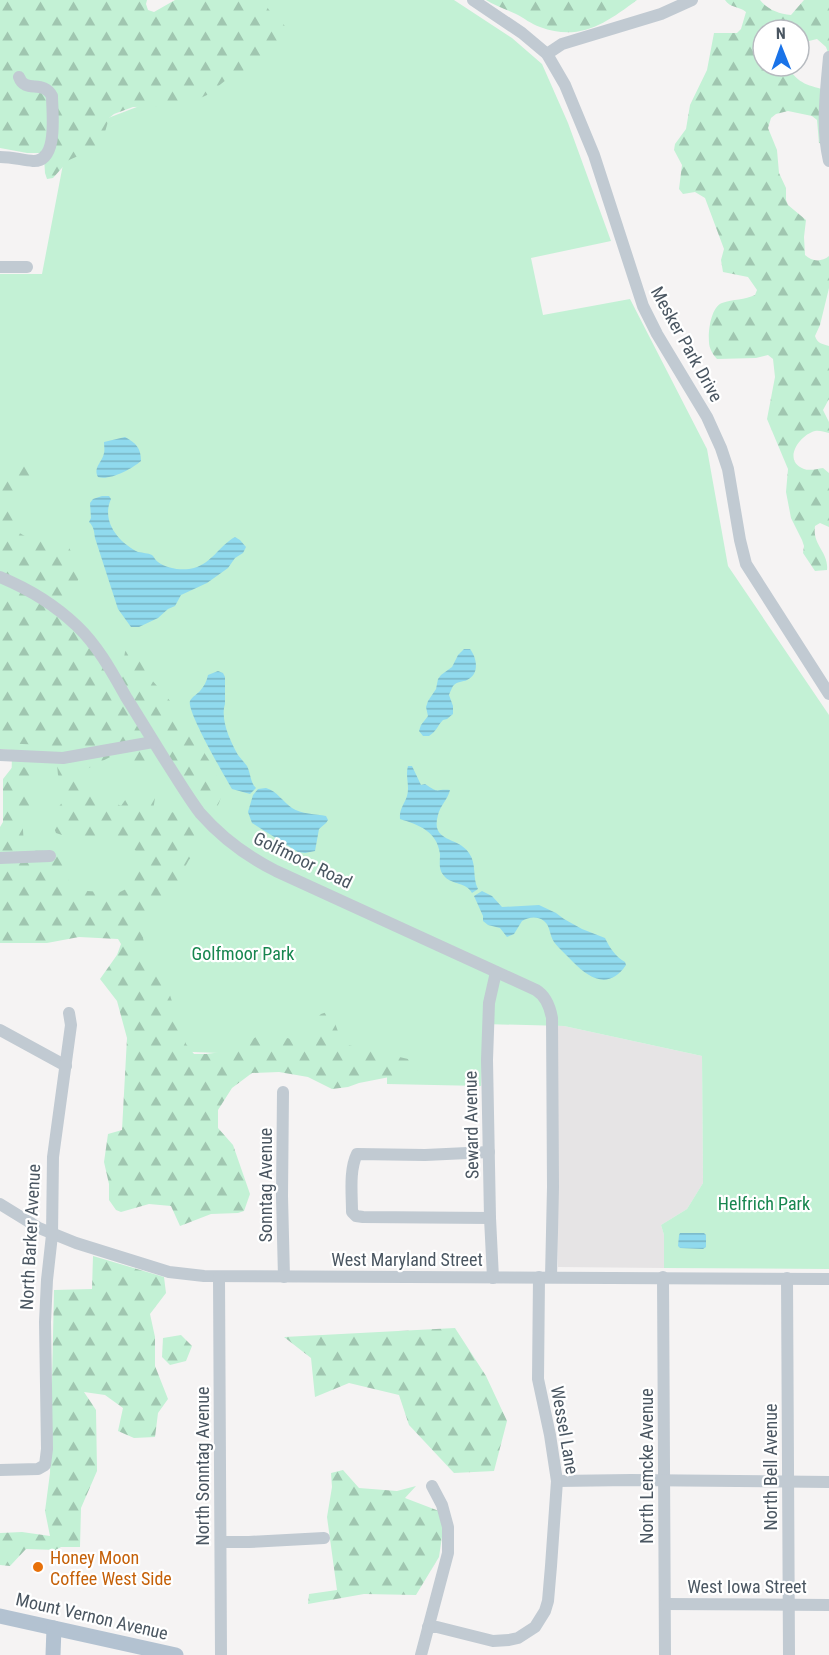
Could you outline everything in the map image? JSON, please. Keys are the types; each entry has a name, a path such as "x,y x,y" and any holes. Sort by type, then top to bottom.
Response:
{"main road":[{"name":"Mount Vernon Avenue","path":"0,1616 176,1655"},
{"path":"53,1655 54,1628"}],"street":[{"name":"Mesker Park Drive","path":"473,0 522,33 547,54 565,85 583,127 609,200 643,306 657,334 707,417 721,448 728,469 746,564 829,694"},
{"path":"547,54 562,44 661,14 692,0"},
{"path":"829,57 825,117 829,162"},
{"path":"0,158 13,157 35,161 46,155 52,144 52,96 43,87 24,85 19,77"},
{"path":"0,267 27,267"},
{"name":"Golfmoor Road","path":"0,577 38,595 77,626 103,658 186,793 202,814 225,837 276,871 536,990 549,1006"},
{"path":"0,755 63,758 153,742"},
{"path":"0,858 50,856"},
{"name":"Seward Avenue","path":"493,1278 487,1080 489,1015 496,972"},
{"name":"Wessel Lane","path":"428,1627 437,1627 493,1641 509,1640 518,1638 535,1627 545,1611 551,1566 557,1481 538,1379 553,1187 552,1018 549,1006"},
{"name":"North Barker Avenue","path":"0,1470 38,1469 45,1464 45,1322 52,1234 53,1157 71,1025 69,1013"},
{"path":"0,1030 66,1066"},
{"name":"Sonntag Avenue","path":"283,1092 284,1277"},
{"path":"489,1152 436,1155 357,1154 354,1161 352,1212 356,1216 363,1217 490,1218"},
{"name":"West Maryland Street","path":"0,1204 52,1234 169,1272 219,1277 829,1279"},
{"name":"North Sonntag Avenue","path":"219,1277 221,1655"},
{"name":"North Lemcke Avenue","path":"663,1277 665,1655"},
{"name":"North Bell Avenue","path":"786,1278 789,1655"},
{"path":"557,1481 829,1482"},
{"path":"421,1655 448,1553 448,1527 442,1505 432,1486"},
{"path":"220,1542 324,1538"},
{"name":"West Iowa Street","path":"665,1604 829,1605"}],"shaded area":[{"path":"557,1026 702,1056 703,1183 687,1209 661,1225 664,1235 664,1268 558,1267"}],"green space":[{"path":"0,0 147,0 148,10 154,12 175,0 263,0 269,10 286,27 287,33 280,50 271,57 254,62 207,95 173,106 133,107 114,114 109,118 101,146 69,160 53,178 47,179 44,157 39,153 0,148"},
{"path":"220,0 454,0 512,38 542,64 568,123 611,241 531,258 543,315 630,299 707,449 728,566 829,715 829,1269 664,1268 664,1235 661,1225 687,1209 703,1183 702,1056 564,1026 484,1024 481,1086 387,1084 387,1060 169,1051 129,932 10,863 12,750 0,749 0,274 42,274 69,133 215,77"},
{"path":"486,0 637,0 603,23 592,28 568,32 537,26"},
{"path":"725,0 760,0 774,11 791,15 804,0 829,0 829,55 826,47 817,39 811,40 811,18 751,18 751,78 797,78 829,91 829,145 819,143 817,120 812,116 788,111 776,114 771,118 768,128 777,150 779,173 786,188 788,205 806,220 805,255 817,260 829,256 829,288 815,336 818,342 829,346 829,399 823,410 829,422 829,433 817,431 809,433 795,448 794,455 794,460 804,469 823,468 829,473 829,527 820,523 815,526 818,544 826,558 827,570 815,571 803,553 802,540 791,518 786,492 788,469 767,419 775,377 773,359 768,355 756,358 717,359 710,347 711,320 718,305 751,297 757,290 748,277 723,272 721,260 724,249 705,198 695,192 683,194 679,189 682,165 674,150 675,144 686,129 690,105 707,70 714,33 737,33 741,29 746,12"},
{"path":"43,461 48,466 46,472 24,478 13,505 16,531 30,539 64,539 73,555 82,563 84,569 66,600 56,604 117,672 122,669 128,647 134,647 151,679 171,702 214,768 218,780 221,797 205,830 193,839 192,856 184,869 181,895 151,911 142,932 147,959 164,977 186,1044 194,1054 206,1054 230,1051 256,1037 287,1038 302,1042 318,1035 320,1029 317,1018 327,1012 332,1015 340,1037 348,1045 408,1059 418,1065 417,1071 410,1073 332,1089 308,1077 279,1072 252,1073 232,1088 218,1110 218,1128 233,1145 250,1194 244,1211 211,1214 180,1226 171,1206 149,1204 121,1212 116,1210 109,1200 109,1184 104,1162 108,1134 122,1130 127,1038 117,1001 100,979 117,955 121,944 118,939 79,937 47,943 0,943 0,827 3,822 3,779 14,765 32,769 36,781 33,801 22,816 24,845 28,850 69,852 75,858 68,880 72,890 118,893 134,885 136,851 120,840 80,841 56,833 50,818 68,795 58,775 57,764 69,765 79,787 93,797 105,798 121,806 128,796 145,792 155,798 153,810 157,814 192,810 195,799 192,788 148,734 143,734 140,739 149,761 148,767 137,770 127,757 112,756 85,770 68,752 45,745 0,743 0,476 9,475 15,467 25,462"},
{"path":"93,1256 164,1277 166,1293 150,1314 155,1337 155,1366 168,1399 158,1413 155,1437 134,1438 118,1431 123,1408 105,1395 84,1392 96,1410 97,1471 81,1508 80,1547 61,1547 56,1550 26,1549 10,1566 0,1565 0,1533 22,1532 50,1536 45,1511 50,1473 54,1290 92,1289"},
{"path":"455,1328 486,1376 507,1421 494,1471 454,1473 409,1425 399,1395 349,1383 315,1397 311,1358 284,1337"},
{"path":"181,1335 192,1346 186,1361 170,1365 162,1357 163,1338"},
{"path":"343,1470 359,1488 397,1491 416,1486 405,1498 439,1511 443,1530 439,1557 416,1595 364,1594 308,1604 309,1594 337,1590 327,1517 332,1487 331,1473"}],"water":[{"path":"125,437 137,446 141,461 114,476 98,477 97,468 103,456 104,442"},
{"path":"109,496 111,499 108,515 118,537 131,548 152,555 166,566 185,569 200,566 235,537 246,547 228,568 207,583 181,595 175,606 158,618 139,627 131,627 118,609 94,529 89,522 90,503 93,499"},
{"path":"464,649 470,649 476,670 467,680 453,686 449,695 453,714 443,720 432,734 423,736 419,731 428,716 426,707 436,689 438,679 452,667"},
{"path":"218,671 225,677 224,716 227,730 256,788 250,794 232,789 190,707 190,701 203,687 208,675"},
{"path":"408,766 412,766 421,785 425,784 437,790 450,790 438,815 438,830 441,835 469,853 478,889 472,893 466,887 448,880 441,872 438,846 431,834 400,819 408,792"},
{"path":"266,788 296,810 326,816 328,820 319,829 315,851 298,852 252,823 248,812 253,795 258,789"},
{"path":"482,891 492,896 502,907 539,905 582,929 605,938 613,952 626,965 620,973 606,980 593,977 579,968 558,947 546,923 539,918 522,921 514,934 507,937 500,928 483,921 474,896"},
{"path":"680,1233 704,1233 706,1247 703,1249 680,1248 678,1246"}],"place":[{"name":"Honey Moon Coffee West Side","path":"38,1567"}],"park label":[{"name":"Golfmoor Park","path":"243,953"},
{"name":"Helfrich Park","path":"764,1203"}]}
